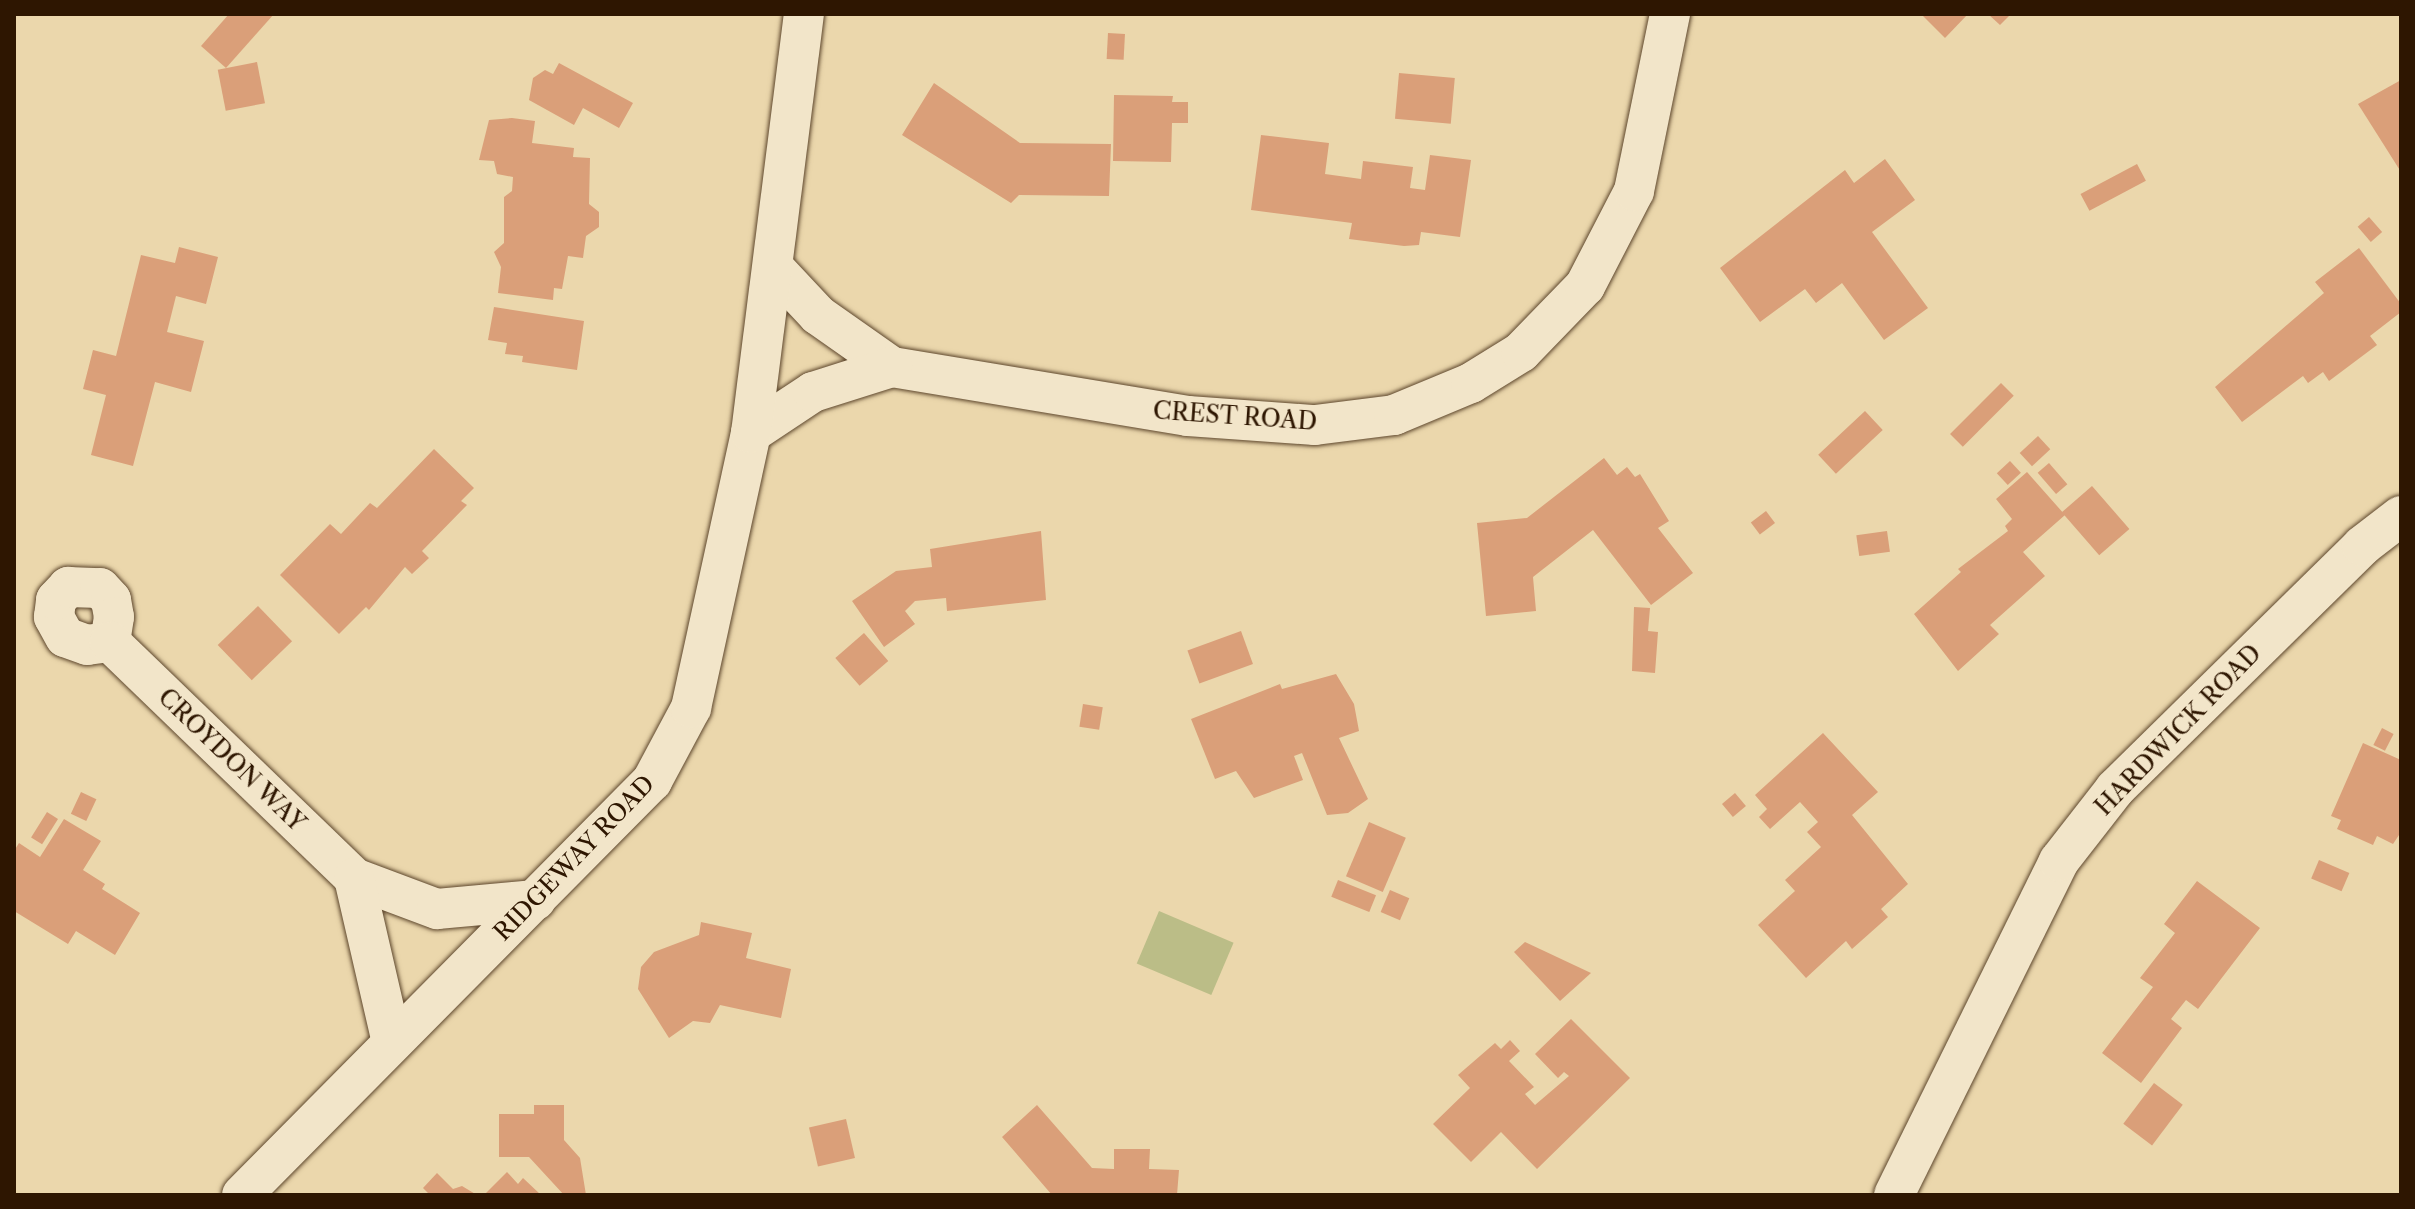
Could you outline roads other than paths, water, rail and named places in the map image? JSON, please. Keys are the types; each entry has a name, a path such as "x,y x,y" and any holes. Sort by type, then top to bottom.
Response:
{"street":[{"name":"RIDGEWAY ROAD","path":"242,1195 652,781 691,708 751,433 804,14"},
{"name":"CREST ROAD","path":"892,367 1188,416 1315,425 1394,415 1471,383 1521,352 1591,275 1634,191 1670,14"},
{"path":"773,267 818,315 892,367"},
{"path":"751,433 813,392 892,367"},
{"name":"HARDWICK ROAD","path":"1894,1195 2059,861 2115,789 2362,546 2401,516"},
{"name":"CROYDON WAY","path":"110,642 354,878 437,909 536,900"},
{"path":"354,878 392,1043"}]}
